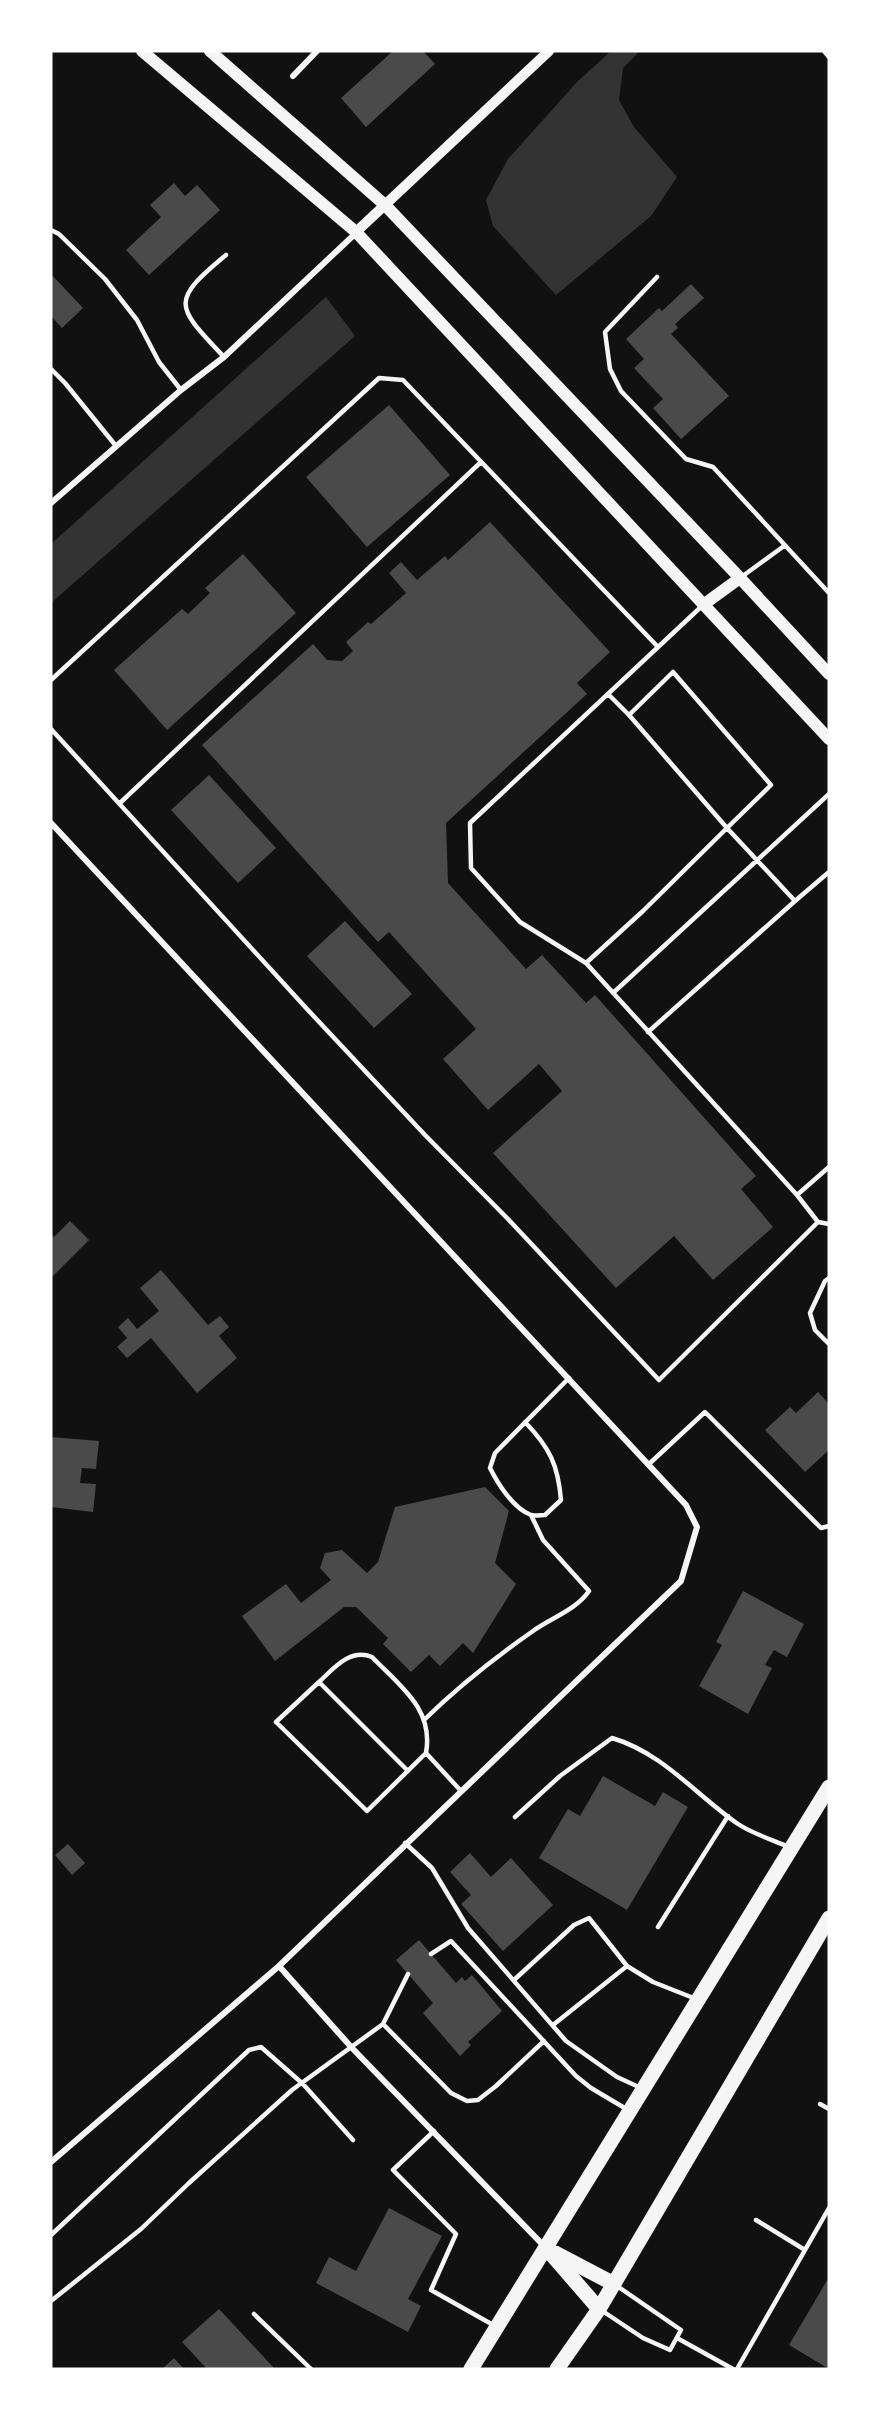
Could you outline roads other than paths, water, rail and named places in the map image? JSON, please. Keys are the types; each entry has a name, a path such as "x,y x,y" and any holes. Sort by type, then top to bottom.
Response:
{"main road":[{"path":"142,51 356,232 829,739"},
{"path":"210,51 385,205 829,674"},
{"path":"704,605 740,578"},
{"path":"471,2369 547,2249 829,1787"},
{"path":"557,2369 599,2309 829,1918"},
{"path":"547,2249 614,2284"},
{"path":"547,2249 599,2309"}],"street":[{"path":"293,76 317,51"},
{"path":"51,503 181,390 224,357 547,52"},
{"path":"51,823 649,1464 686,1505 697,1527 681,1581 279,1966 51,2162"},
{"path":"279,1966 352,2048 547,2249"}],"lane":[{"path":"824,51 829,57"},
{"path":"51,230 59,234 105,279 137,320 159,362 181,390"},
{"path":"224,357 196,327 188,315 185,302 192,286 226,255"},
{"path":"657,277 605,332 610,369 621,391 686,459 713,467 829,593"},
{"path":"51,369 116,446"},
{"path":"51,680 380,378 403,380 658,648"},
{"path":"120,803 481,462"},
{"path":"740,578 784,546"},
{"path":"704,605 470,823 471,868 520,922 586,963 797,1195 818,1222 829,1224"},
{"path":"586,963 771,785 673,672 629,715"},
{"path":"608,694 795,901"},
{"path":"51,729 315,1018 659,1380 818,1222"},
{"path":"613,993 829,794"},
{"path":"648,1032 829,872"},
{"path":"797,1195 829,1167"},
{"path":"829,1278 825,1281 810,1313 815,1329 829,1344"},
{"path":"424,1720 468,1678 534,1630 583,1601 590,1591 543,1540 531,1515 516,1504 498,1483 490,1468 495,1452 568,1378"},
{"path":"649,1464 705,1412 821,1528 829,1526"},
{"path":"525,1422 549,1452 559,1474 561,1500 545,1515 531,1515"},
{"path":"362,1653 372,1657 408,1694 419,1708 424,1720 429,1737 426,1754 367,1811 276,1722 352,1655 362,1653"},
{"path":"319,1682 408,1771"},
{"path":"515,1817 560,1776 612,1738 627,1743 667,1765 701,1796 740,1826 791,1848"},
{"path":"426,1754 461,1791"},
{"path":"658,1927 728,1816"},
{"path":"405,1844 432,1868 468,1928 566,2041 609,2071 644,2090"},
{"path":"514,1980 574,1925 589,1918 627,1966 653,1982 699,2000"},
{"path":"431,1954 451,1941 576,2076 631,2112"},
{"path":"553,2025 627,1966"},
{"path":"51,2301 141,2229 292,2090 383,2024 408,1974"},
{"path":"383,2024 451,2093 467,2101 478,2100 496,2086 544,2041"},
{"path":"51,2235 249,2050 261,2047 303,2084 353,2140"},
{"path":"820,2104 829,2109"},
{"path":"434,2131 393,2170 456,2234 431,2290 497,2328"},
{"path":"677,2338 735,2369 829,2208"},
{"path":"756,2220 805,2250"},
{"path":"599,2309 643,2338 670,2350 681,2330 614,2284"},
{"path":"254,2314 311,2369"}]}
